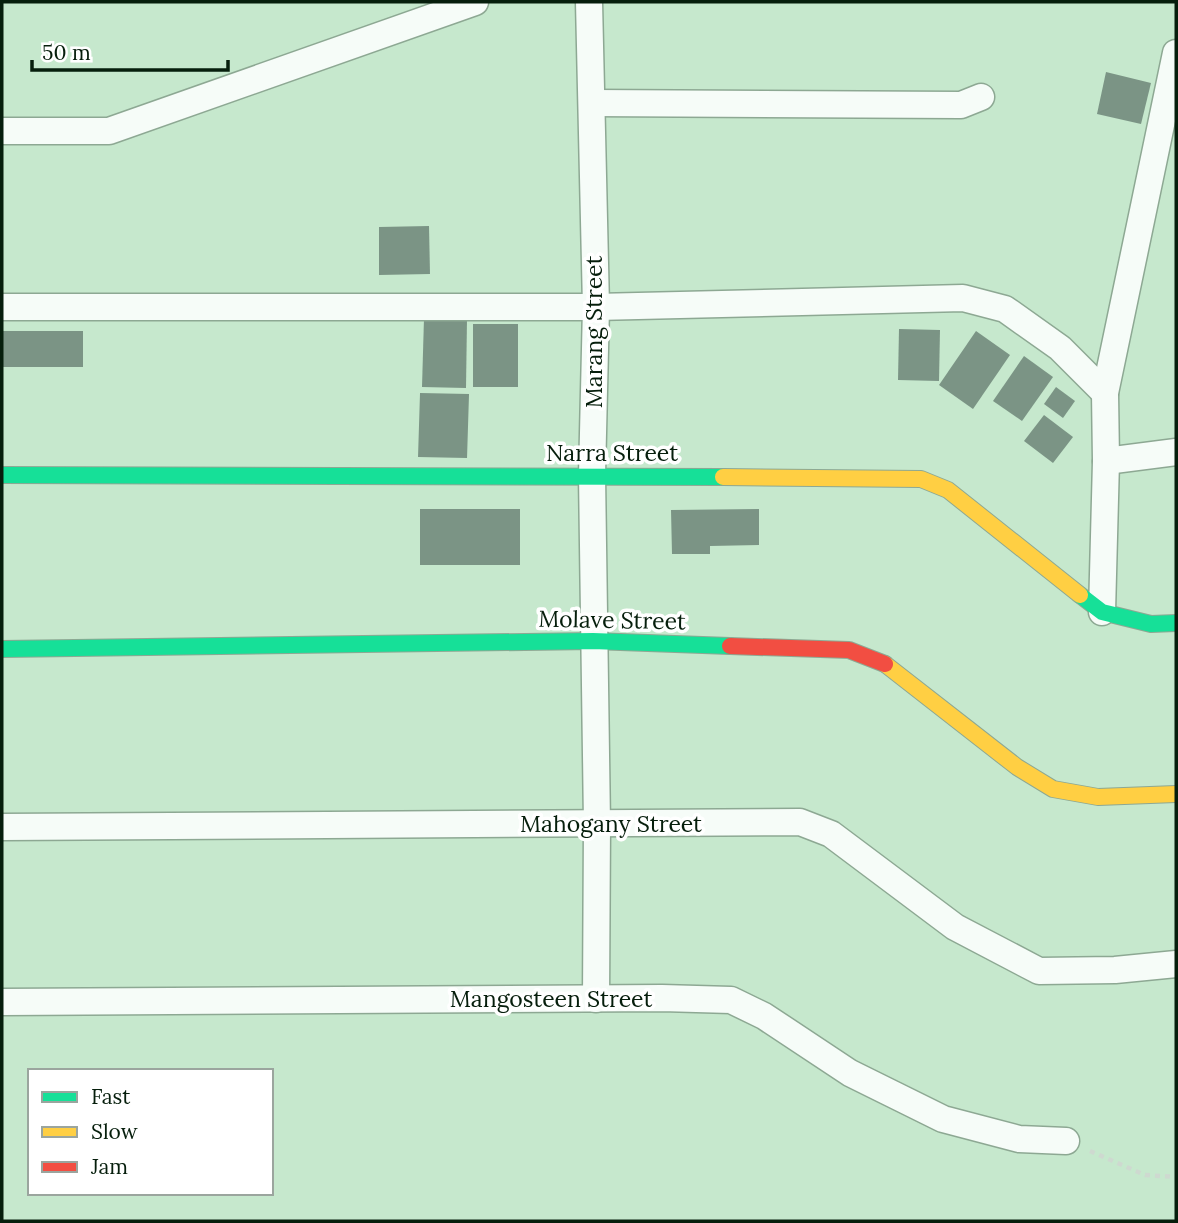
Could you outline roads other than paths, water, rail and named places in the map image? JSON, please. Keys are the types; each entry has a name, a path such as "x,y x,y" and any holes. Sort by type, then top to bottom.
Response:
{"street":[{"path":"2,131 109,131 475,2"},
{"name":"Marang Street","path":"589,2 596,307 592,475 597,824 596,999"},
{"path":"1102,612 1105,393 1176,53"},
{"path":"592,103 961,105 981,97"},
{"path":"2,307 596,307 963,298 1004,309 1060,348 1105,393"},
{"path":"1106,461 1176,452"},
{"name":"Narra Street","path":"2,475 592,475 920,479 948,491 1102,612 1151,624 1176,623"},
{"name":"Molave Street","path":"2,649 593,641 849,650 888,665 1017,767 1053,789 1098,797 1176,794"},
{"name":"Mahogany Street","path":"2,827 800,822 831,834 955,927 1039,971 1115,970 1176,964"},
{"name":"Mangosteen Street","path":"2,1002 662,998 731,1000 764,1016 850,1073 943,1119 1019,1139 1066,1142"}]}
